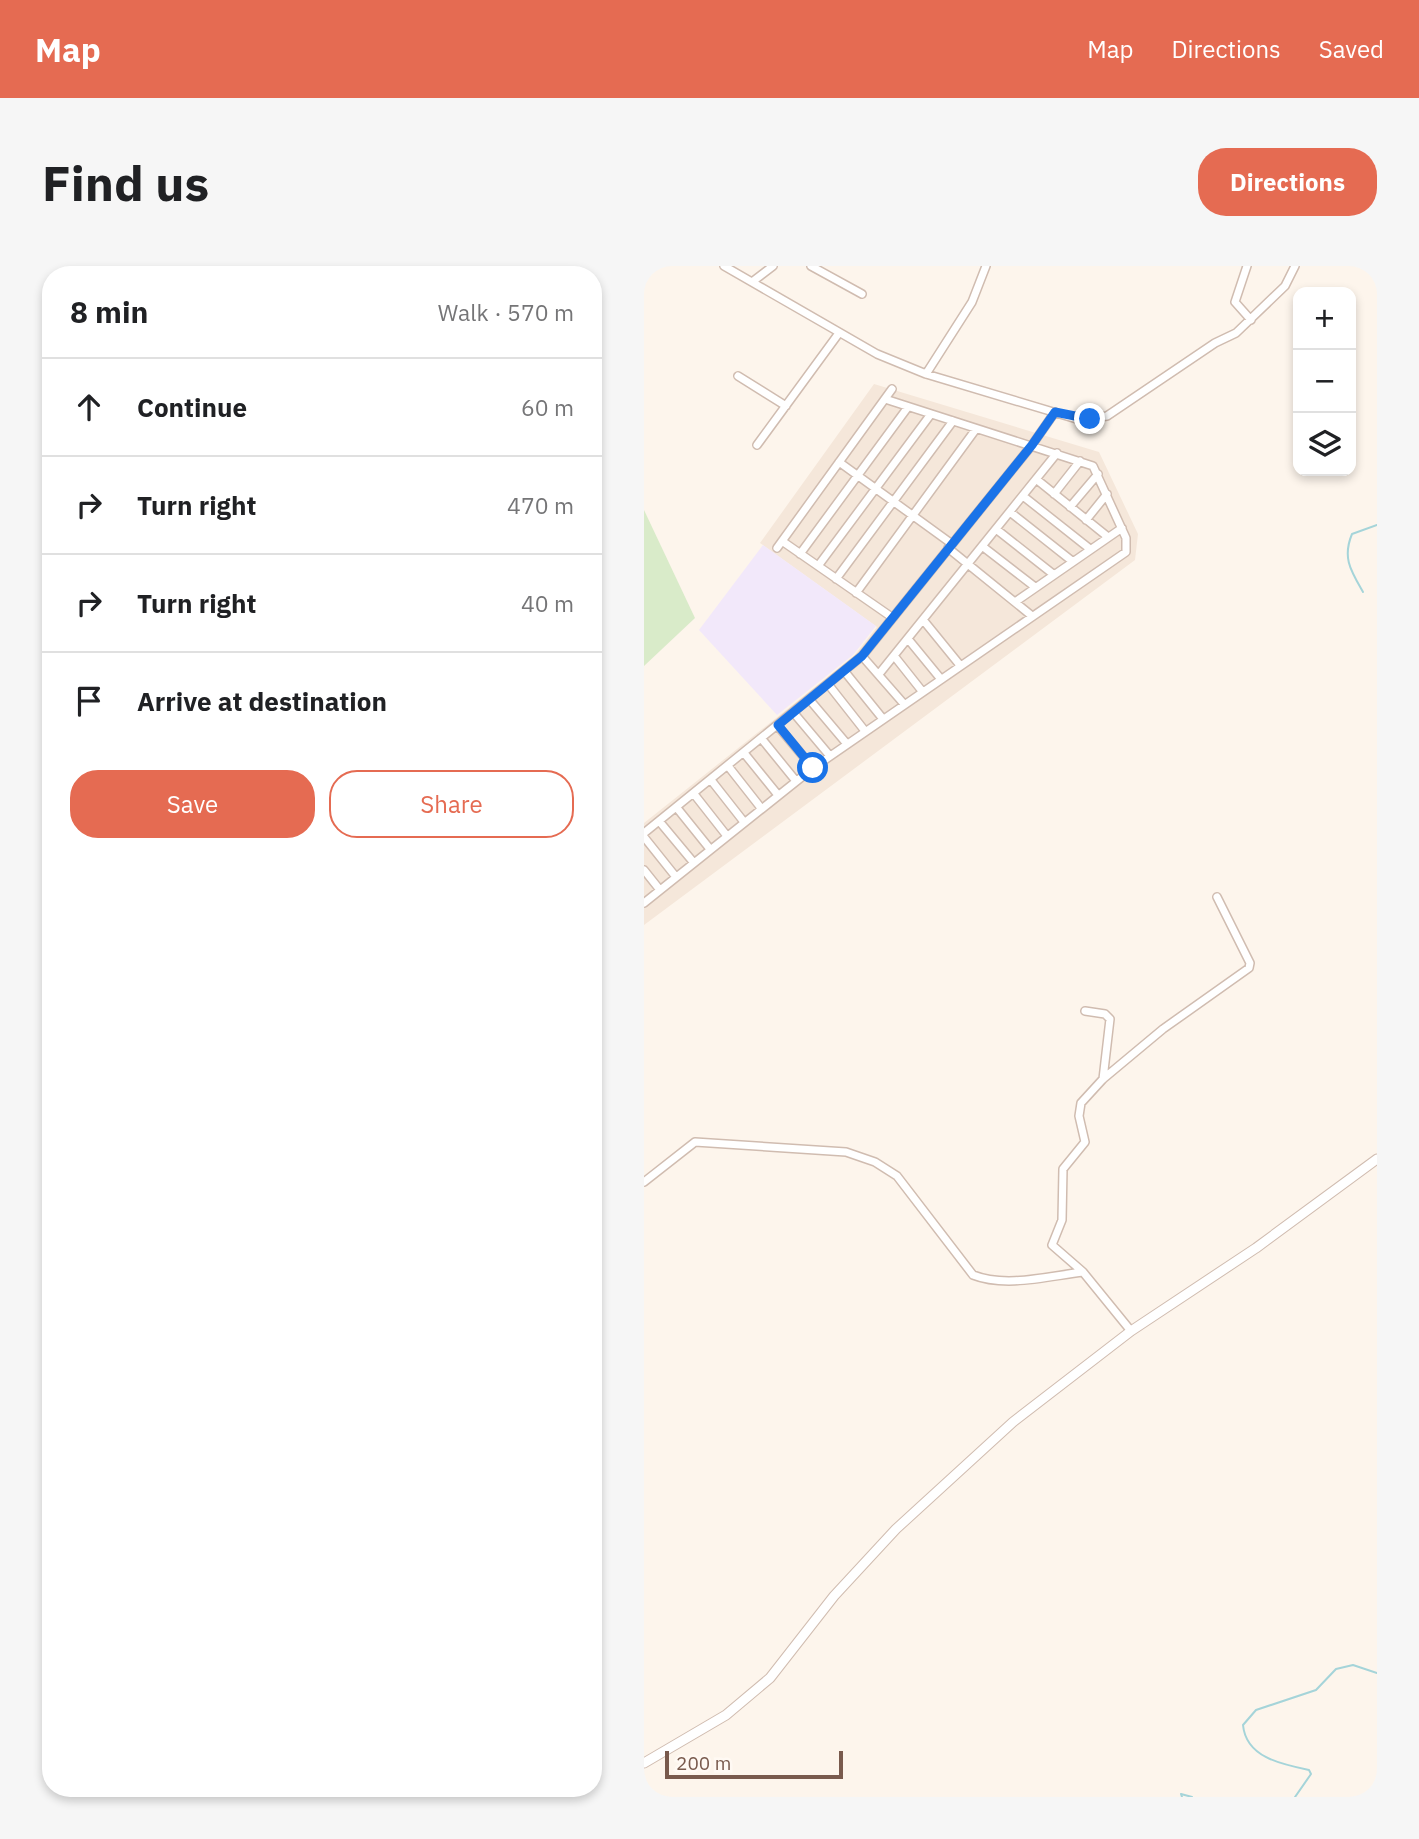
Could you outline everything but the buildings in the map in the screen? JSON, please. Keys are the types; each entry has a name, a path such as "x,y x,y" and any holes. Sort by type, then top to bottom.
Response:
{"street":[{"path":"724,266 877,354 926,374 1080,420 1107,416 1215,343 1236,333 1285,286 1295,266"},
{"path":"752,282 774,266"},
{"path":"811,266 862,294"},
{"path":"926,374 972,302 986,266"},
{"path":"1247,266 1235,302 1251,320"},
{"path":"757,445 839,333"},
{"path":"738,376 786,406"},
{"path":"892,389 780,545 800,554 893,618"},
{"path":"644,903 796,780 959,664 1126,552 1126,538 1093,466 885,399"},
{"path":"800,554 908,407"},
{"path":"676,877 644,835 862,656 1032,445 1055,412"},
{"path":"818,566 931,414"},
{"path":"836,579 953,421"},
{"path":"856,593 976,429"},
{"path":"879,674 1056,453"},
{"path":"1054,494 1080,461"},
{"path":"839,462 912,515 1032,616"},
{"path":"1070,507 1098,474"},
{"path":"1036,479 1108,537"},
{"path":"1086,520 1107,494"},
{"path":"1023,496 1090,549"},
{"path":"1010,512 1072,561"},
{"path":"1016,602 1122,528"},
{"path":"996,529 1054,574"},
{"path":"982,546 1035,587"},
{"path":"924,621 959,664"},
{"path":"908,639 940,678"},
{"path":"862,656 904,704"},
{"path":"895,657 922,691"},
{"path":"845,672 883,719"},
{"path":"828,684 865,731"},
{"path":"810,699 846,744"},
{"path":"793,712 830,756"},
{"path":"778,725 813,768"},
{"path":"761,738 796,780"},
{"path":"744,753 778,795"},
{"path":"728,766 761,808"},
{"path":"711,780 744,822"},
{"path":"694,794 727,836"},
{"path":"677,808 710,849"},
{"path":"659,821 694,863"},
{"path":"644,870 660,890"},
{"path":"1131,1331 1083,1272 1052,1245 1062,1220 1063,1169 1085,1142 1079,1116 1081,1103 1103,1079 1163,1028 1249,968 1250,963 1217,897"},
{"path":"1085,1012 1105,1014 1110,1019 1103,1079"},
{"path":"644,1182 695,1142 846,1152 875,1162 897,1176 973,1275 986,1280 1020,1280 1083,1272"},
{"path":"644,1763 726,1715 770,1678 834,1596 896,1530 1013,1422 1131,1331 1256,1248 1377,1159"}],"shaded area":[{"path":"874,384 1099,452 1138,534 1135,560 644,925 644,823 854,656 877,627 760,543"},
{"path":"763,545 876,626 853,655 777,715 699,630"}],"green space":[{"path":"644,510 695,618 644,666"}],"waterway":[{"path":"1363,592 1349,564 1349,543 1352,534 1377,525"},
{"path":"1295,1797 1311,1774 1309,1770 1276,1762 1258,1752 1250,1745 1243,1725 1256,1710 1316,1690 1336,1669 1353,1665 1377,1673"},
{"path":"1182,1797 1181,1794 1192,1797"}],"route":[{"path":"813,768 778,725 862,656 1032,445 1055,412 1080,420 1090,419"}]}
